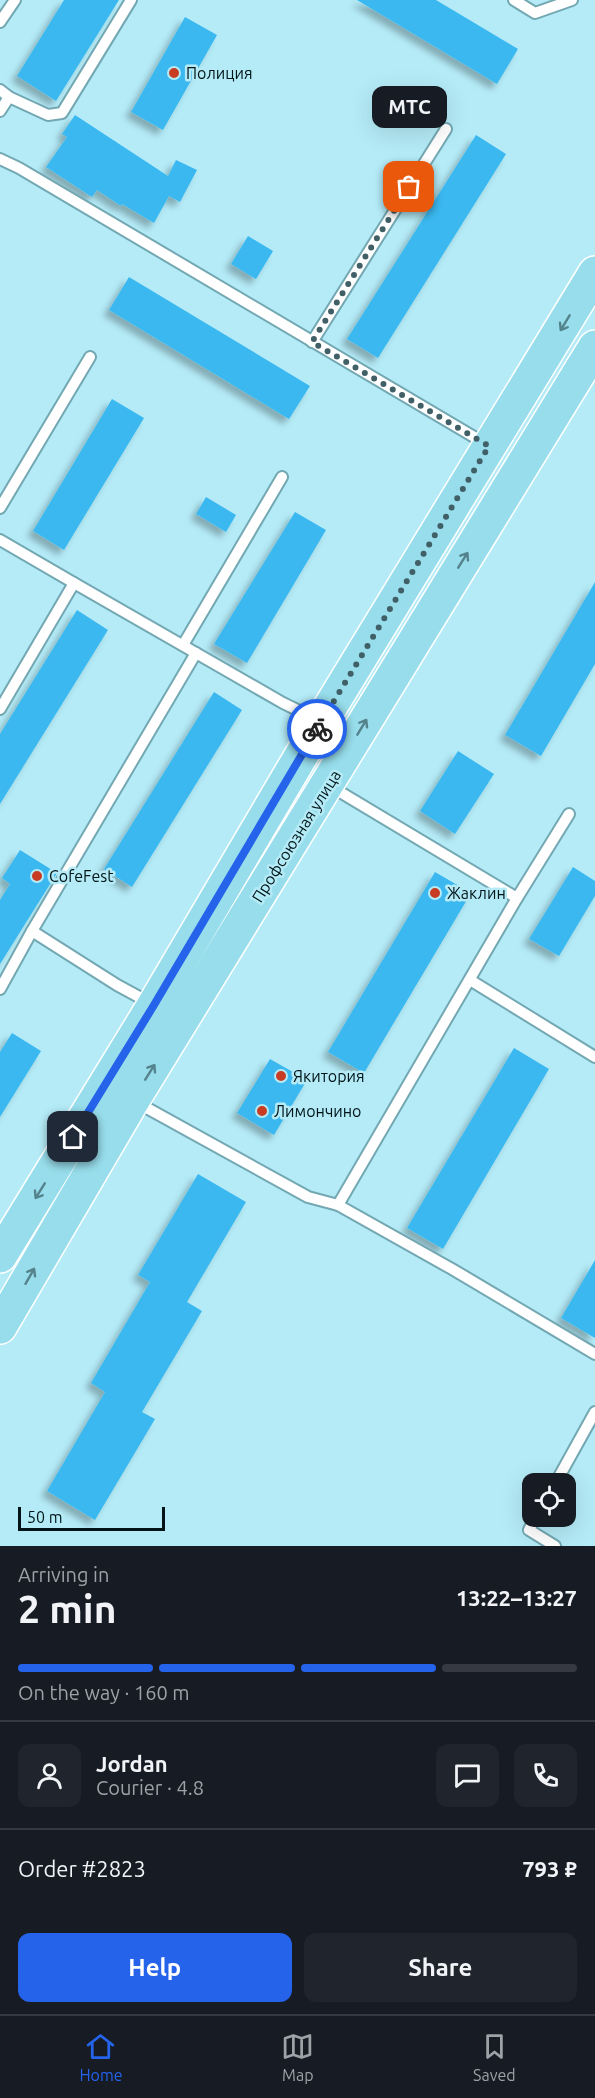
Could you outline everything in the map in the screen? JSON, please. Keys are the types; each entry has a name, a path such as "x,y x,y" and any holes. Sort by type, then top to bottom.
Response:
{"main road":[{"name":"Профсоюзная улица","path":"0,1256 154,1005 321,722 595,273"},
{"name":"Профсоюзная улица","path":"0,1326 133,1100 595,347"}],"lane":[{"path":"0,22 15,0"},
{"path":"0,111 5,94 48,115 62,113 131,0"},
{"path":"514,0 535,13 572,0"},
{"path":"312,342 446,129"},
{"path":"0,159 19,168 489,446"},
{"path":"0,508 90,357"},
{"path":"183,645 282,477"},
{"path":"0,540 283,703 321,722"},
{"path":"0,709 74,583"},
{"path":"0,989 196,653"},
{"path":"328,785 517,898"},
{"path":"338,1205 517,898 569,814"},
{"path":"32,931 117,985 154,1005"},
{"path":"470,980 595,1057"},
{"path":"133,1100 308,1197 338,1205 453,1269 595,1354"},
{"path":"561,1473 595,1412"},
{"path":"530,1527 529,1530 555,1546"}],"building":[{"path":"64,0 119,0 56,101 17,76"},
{"path":"357,0 436,0 518,49 497,84"},
{"name":"Полиция","path":"185,17 217,35 163,130 131,112"},
{"path":"75,115 168,176 176,160 197,170 180,202 169,196 154,223 122,204 121,206 97,190 92,197 46,167 67,137 62,134"},
{"path":"476,135 506,154 378,358 347,339"},
{"path":"248,236 273,251 256,279 231,264"},
{"path":"129,277 310,386 289,419 109,310"},
{"path":"112,399 144,418 64,550 33,531"},
{"path":"206,497 236,515 226,532 196,514"},
{"path":"295,512 326,530 247,663 214,644"},
{"path":"595,582 595,664 541,756 505,735"},
{"path":"77,610 108,630 0,804 0,734"},
{"path":"214,692 242,710 132,887 104,869"},
{"path":"458,751 494,774 455,834 420,811"},
{"path":"20,850 57,873 0,964 0,900 10,884 2,878"},
{"path":"573,867 595,881 595,896 559,956 529,939"},
{"path":"435,872 471,893 364,1073 328,1052"},
{"path":"12,1033 41,1051 0,1117 0,1052"},
{"path":"514,1048 549,1069 443,1249 407,1228"},
{"path":"270,1059 307,1080 274,1135 237,1113"},
{"path":"198,1174 246,1202 187,1302 202,1311 142,1412 155,1419 95,1520 47,1491 105,1392 91,1383 150,1282 138,1275"},
{"path":"595,1260 595,1338 561,1318"}],"way so far":[{"path":"317,729 489,446 312,342 409,187"}],"place":[{"name":"Полиция","path":"174,73"},
{"name":"МТС","path":"409,187"},
{"name":"CofeFest","path":"37,876"},
{"name":"Жаклин","path":"435,893"},
{"name":"Якитория","path":"281,1076"},
{"name":"Лимончино","path":"262,1111"}],"route":[{"path":"73,1137 317,729"}]}
